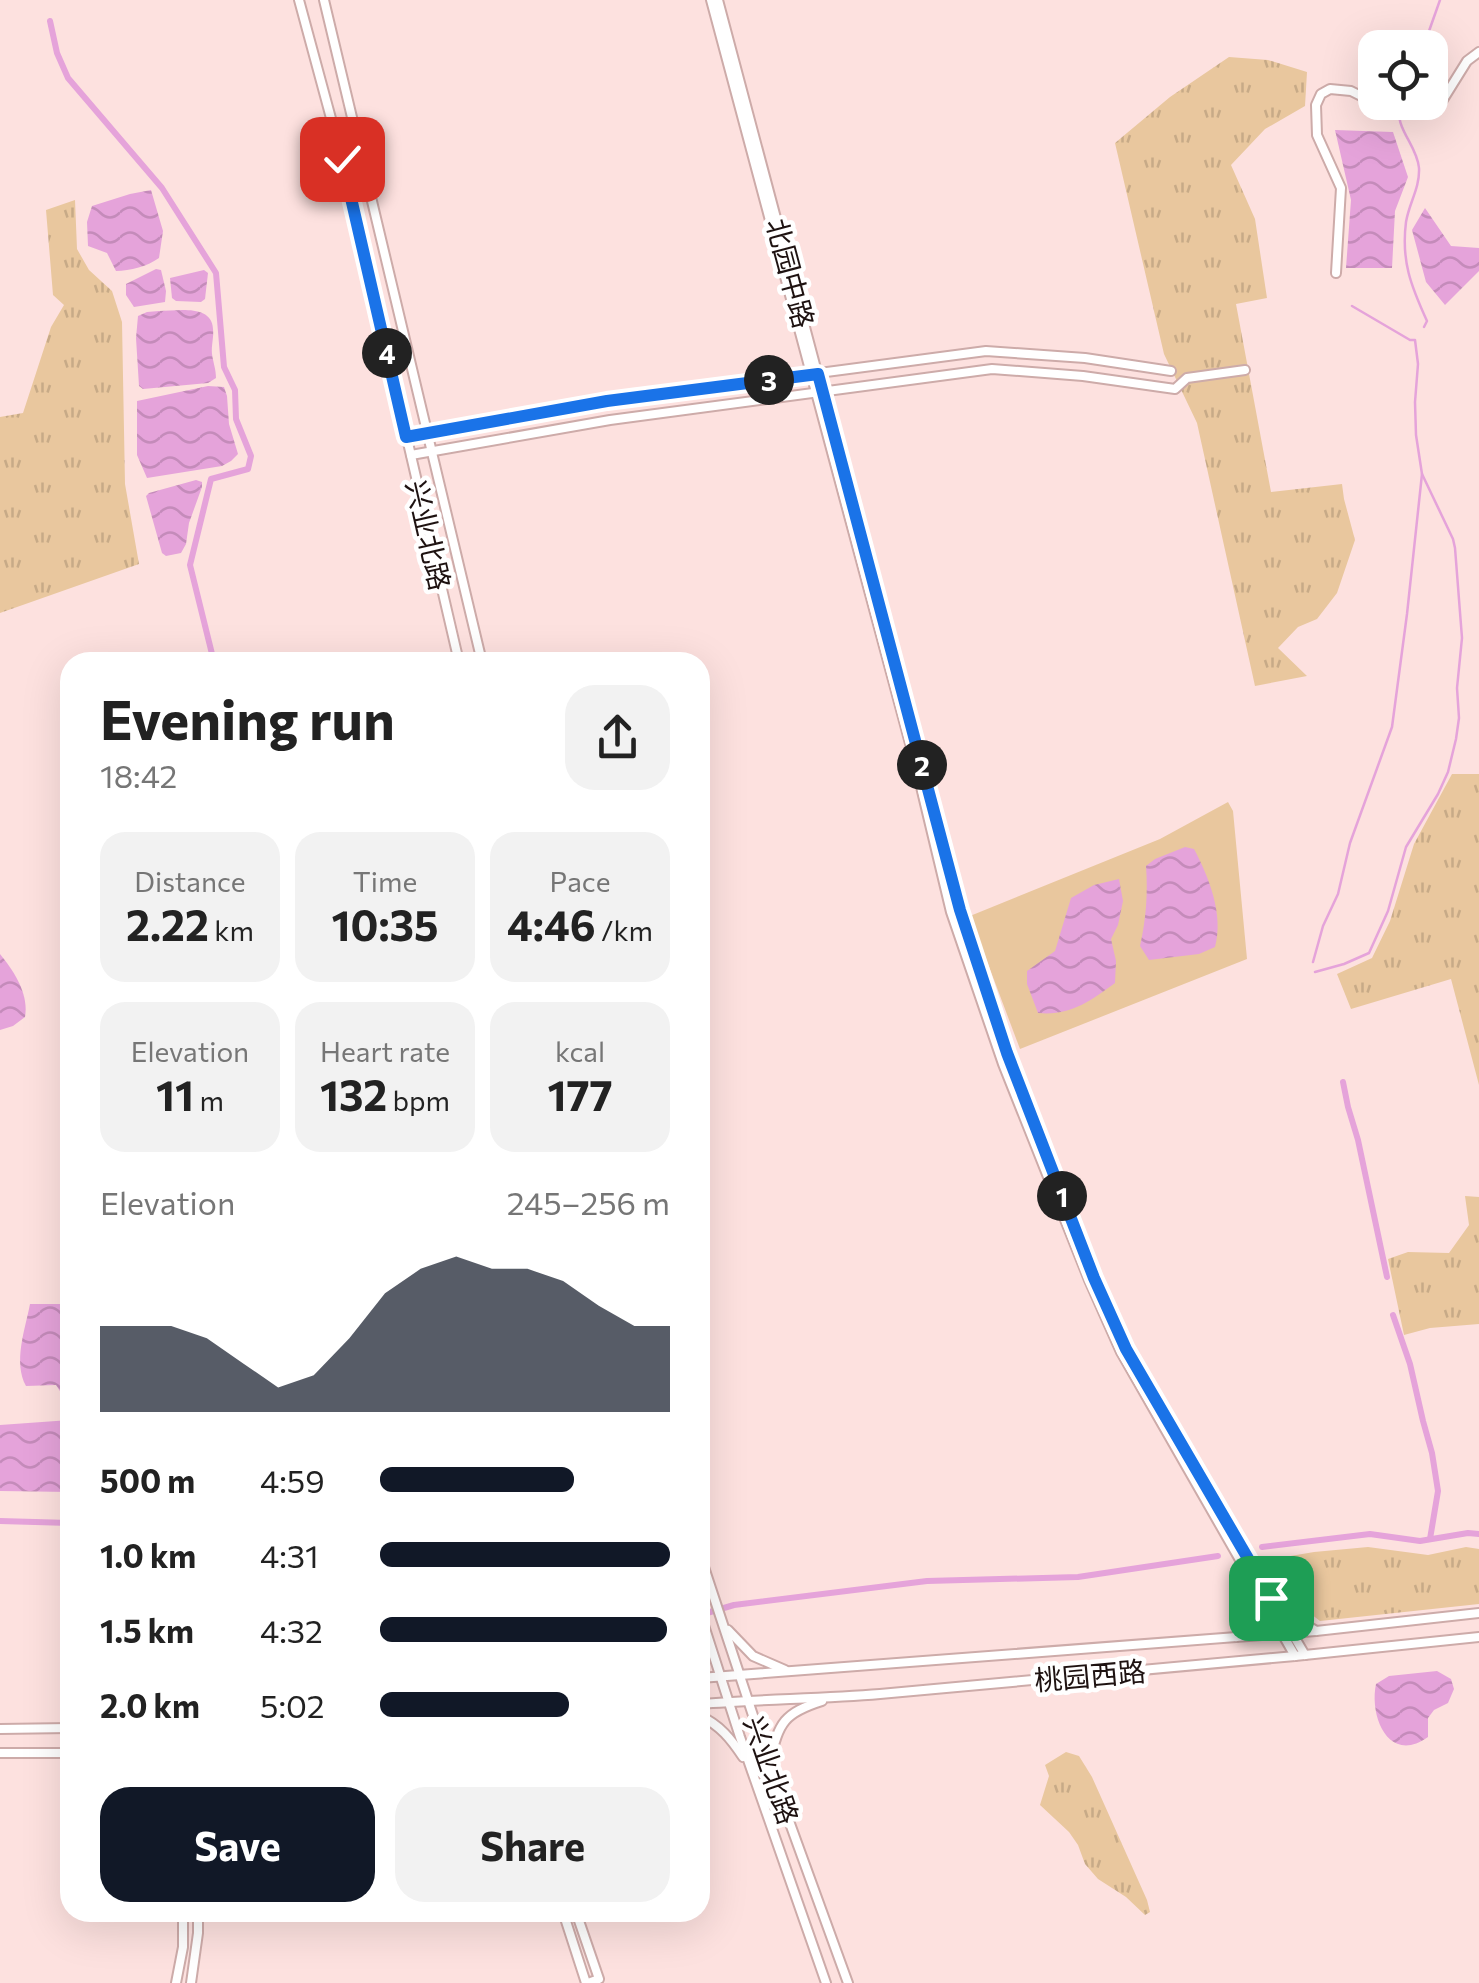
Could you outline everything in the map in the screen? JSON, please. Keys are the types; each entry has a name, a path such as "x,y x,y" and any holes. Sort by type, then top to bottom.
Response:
{"street":[{"name":"兴业北路","path":"299,0 342,159 456,652"},
{"name":"兴业北路","path":"324,0 480,652"},
{"name":"北园中路","path":"714,0 960,910 1007,1053 1114,1323 1300,1656"},
{"path":"1336,274 1341,188 1316,135 1316,105 1321,94 1330,89 1351,90 1397,113 1429,113 1439,106 1467,61 1479,52"},
{"path":"406,437 607,401 986,351 1086,358 1171,372"},
{"path":"410,455 610,420 992,369 1175,389 1187,378 1245,370"},
{"name":"北园中路","path":"820,391 951,912 1003,1064 1115,1339 1257,1590 1287,1633"},
{"name":"兴业北路","path":"710,1585 848,1983"},
{"path":"1236,1637 1258,1609 1257,1590"},
{"path":"1271,1598 1316,1630"},
{"name":"桃园西路","path":"710,1678 1287,1633 1479,1613"},
{"path":"723,1624 753,1656 789,1672"},
{"name":"桃园西路","path":"710,1703 832,1698 1479,1637"},
{"name":"兴业北路","path":"710,1646 826,1983"},
{"path":"770,1765 776,1737 791,1714 832,1698"},
{"path":"710,1721 724,1731 750,1766"},
{"path":"0,1729 60,1728"},
{"path":"0,1753 60,1753"},
{"path":"176,1983 183,1922"},
{"path":"191,1983 198,1922"},
{"path":"566,1922 587,1983 599,1980 579,1922"}],"green space":[{"path":"1229,57 1268,60 1307,72 1305,106 1265,129 1231,165 1255,219 1267,298 1236,304 1271,492 1342,484 1355,540 1337,593 1317,619 1298,627 1278,648 1307,676 1255,686 1197,423 1164,354 1115,143 1170,97"},
{"path":"75,200 77,249 89,270 112,291 122,322 125,484 139,564 0,613 0,417 23,413 51,327 64,305 53,295 46,210"},
{"path":"1452,774 1479,774 1479,1085 1451,979 1351,1009 1337,974 1372,958 1390,921 1414,844"},
{"path":"1228,802 1233,811 1247,959 1020,1049 970,916 1160,839"},
{"path":"1465,1196 1479,1197 1479,1324 1430,1328 1404,1335 1388,1259 1408,1252 1449,1253 1469,1225"},
{"path":"1368,1547 1428,1555 1466,1547 1479,1549 1479,1604 1320,1621 1285,1594 1262,1561"},
{"path":"1066,1752 1079,1756 1092,1777 1147,1900 1150,1912 1145,1915 1098,1879 1085,1864 1069,1832 1040,1805 1049,1776 1045,1765"}],"water":[{"path":"1335,130 1393,132 1408,177 1395,211 1392,268 1346,268 1351,200"},
{"path":"151,190 163,231 159,258 139,268 116,271 107,253 88,246 87,222 92,206"},
{"path":"1425,208 1451,246 1479,248 1479,271 1445,305 1426,282 1412,230"},
{"path":"161,270 165,302 134,307 126,295 126,284"},
{"path":"204,270 208,273 205,299 201,302 172,298 170,278"},
{"path":"192,311 211,321 216,378 208,383 143,389 139,386 138,316 147,312"},
{"path":"208,386 224,387 238,454 222,466 147,478 137,455 137,401"},
{"path":"196,480 202,482 202,487 186,544 181,553 166,556 146,496"},
{"path":"1185,847 1194,849 1214,896 1218,922 1215,947 1199,954 1149,960 1140,946 1146,866"},
{"path":"1119,879 1123,901 1111,939 1115,983 1070,1010 1038,1013 1027,984 1027,971 1055,951 1071,898 1094,885"},
{"path":"0,954 19,983 26,1008 25,1017 0,1030"},
{"path":"30,1304 60,1304 60,1391 56,1385 26,1386 20,1367"},
{"path":"60,1421 60,1492 0,1491 0,1425"},
{"path":"1437,1671 1451,1679 1454,1689 1448,1703 1428,1718 1428,1737 1414,1744 1393,1741 1379,1723 1376,1684 1389,1676"}],"waterway":[{"path":"1429,30 1440,0"},
{"path":"50,21 68,78 162,188 216,273 224,367 235,390 236,419 251,456 248,469 211,479 190,565 212,652"},
{"path":"1400,120 1419,168 1406,222 1405,249 1412,285 1427,321 1424,327"},
{"path":"1313,962 1392,727 1422,474 1416,435 1415,340 1352,306"},
{"path":"1315,972 1369,953 1388,911 1406,847 1438,794 1456,739 1462,638 1455,548 1422,474"},
{"path":"1343,1082 1387,1277"},
{"path":"1393,1315 1410,1364 1432,1453 1438,1491 1430,1539"},
{"path":"0,1521 60,1523"},
{"path":"1262,1547 1370,1534 1420,1541 1479,1534"},
{"path":"710,1612 734,1605 927,1581 1078,1577 1218,1556"}],"route":[{"path":"342,159 406,437 607,401 818,374 960,910 1007,1053 1094,1278 1126,1349 1271,1598"}]}
